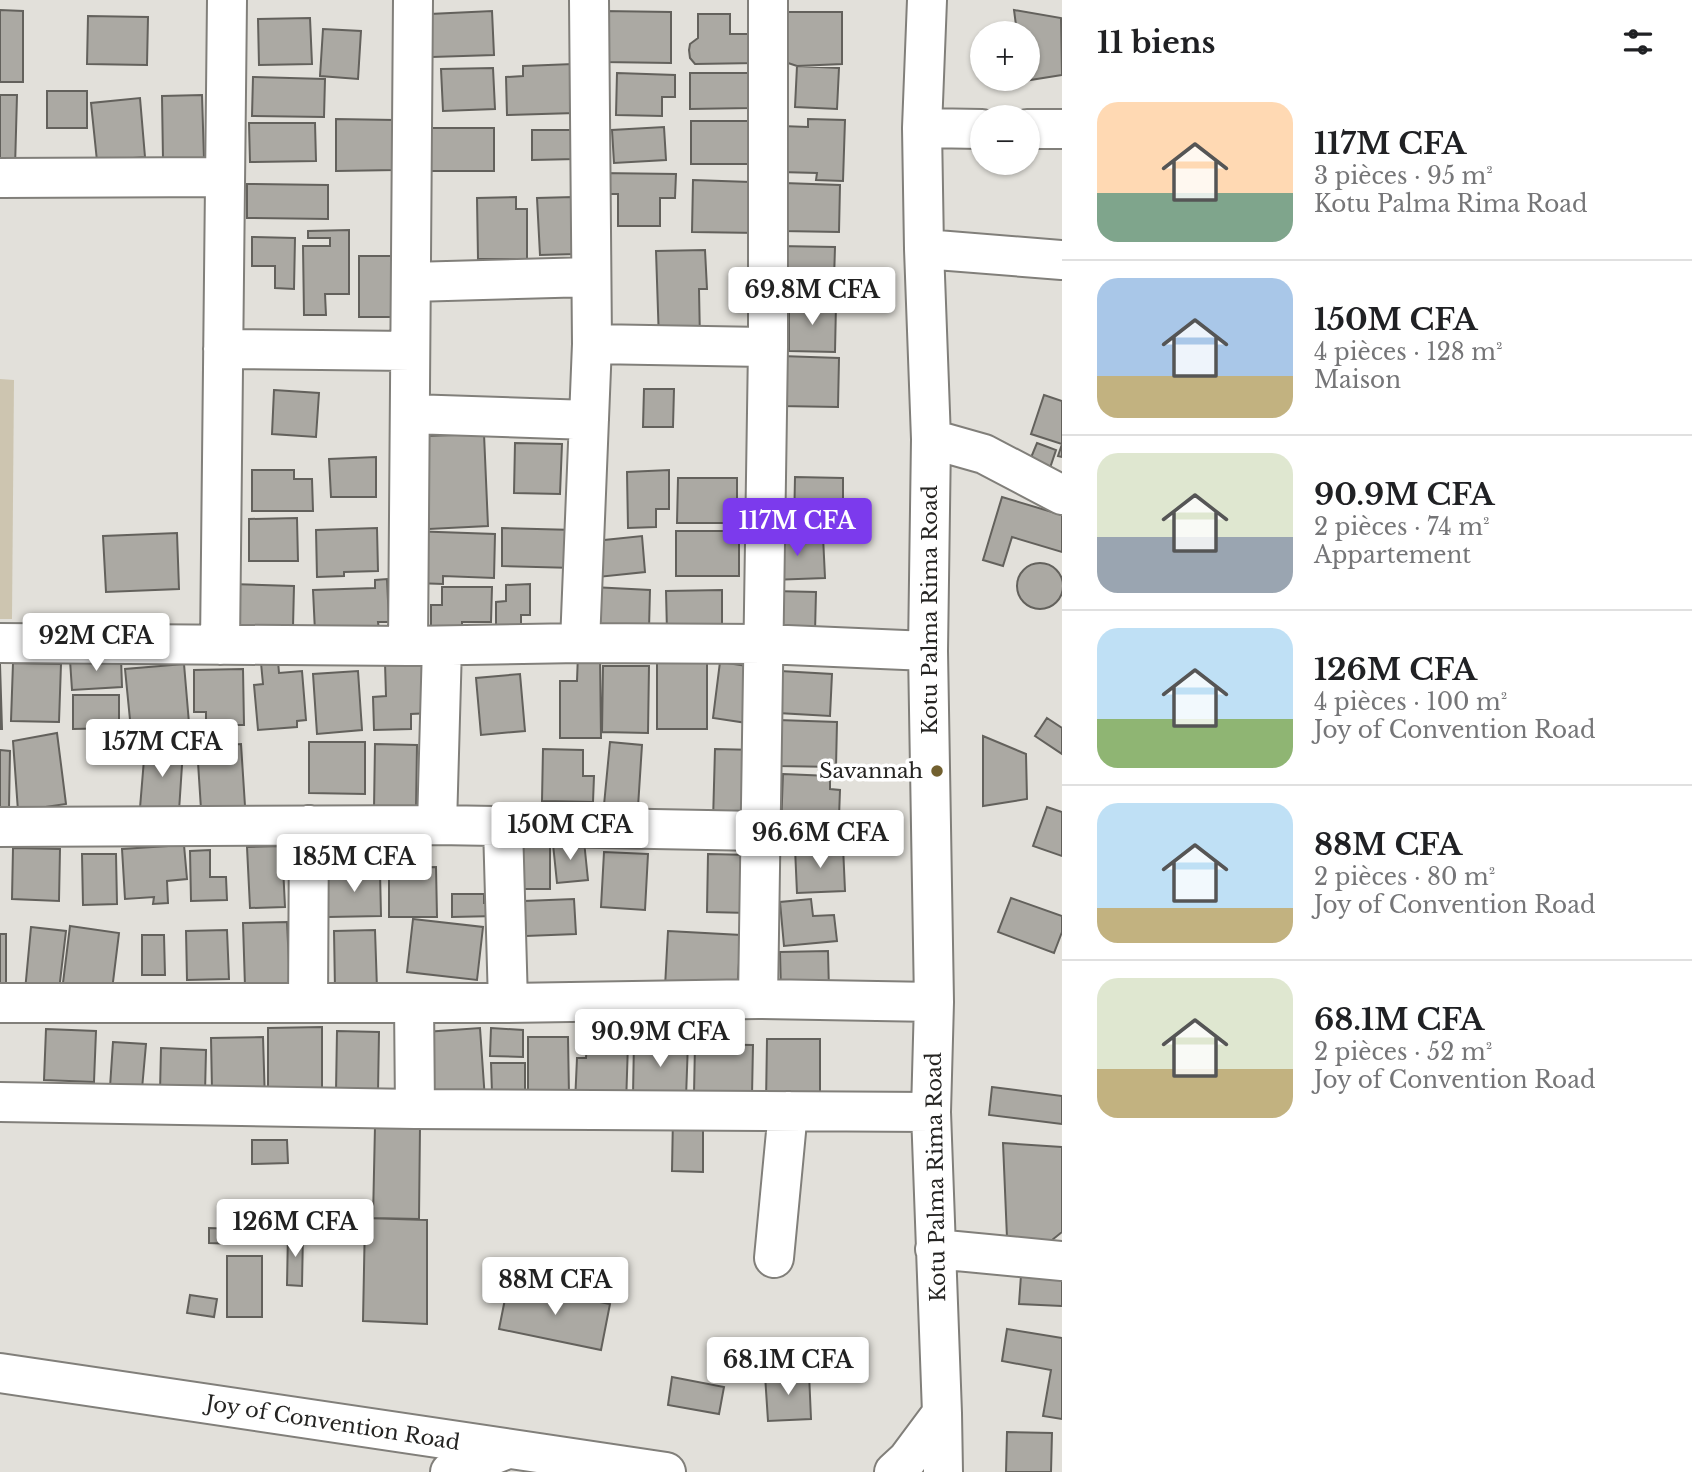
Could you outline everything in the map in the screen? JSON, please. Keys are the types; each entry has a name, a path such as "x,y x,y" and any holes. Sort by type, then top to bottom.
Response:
{"street":[{"path":"220,645 227,0"},
{"path":"413,0 410,414 437,825"},
{"path":"580,643 592,344 589,0"},
{"path":"758,999 768,347 768,0"},
{"name":"Kotu Palma Rima Road","path":"927,0 922,128 931,439 928,651 934,1002 931,1112 943,1472"},
{"path":"922,128 970,129"},
{"path":"1040,129 1062,129"},
{"path":"0,178 225,177"},
{"path":"924,248 1062,260"},
{"path":"411,282 592,277"},
{"path":"592,344 768,347"},
{"path":"223,349 410,351"},
{"path":"410,414 589,420"},
{"path":"931,439 984,454 1062,495"},
{"path":"0,643 425,646 764,644 928,651"},
{"path":"308,1003 309,825"},
{"path":"0,827 437,825 760,831"},
{"path":"503,827 508,1003"},
{"path":"0,1003 508,1003 758,999 934,1002"},
{"path":"414,1003 415,1109"},
{"path":"0,1102 415,1109 931,1112"},
{"path":"774,1258 788,1111"},
{"path":"935,1250 1062,1261"},
{"name":"Joy of Convention Road","path":"0,1373 652,1471"},
{"path":"894,1472 907,1460 942,1413"},
{"path":"450,1472 507,1450"}],"shaded area":[{"path":"0,379 14,380 12,619 0,619"}],"building":[{"path":"0,10 23,11 23,82 0,82"},
{"path":"1014,10 1061,18 1062,75 1040,78 1040,21 1015,21"},
{"path":"492,11 494,55 432,57 430,14"},
{"path":"603,11 671,12 671,63 603,62"},
{"path":"788,12 842,12 842,64 797,66 788,63"},
{"path":"698,14 730,14 730,34 755,34 756,63 695,64 690,58 689,50 690,44 698,38"},
{"path":"88,16 148,17 147,65 87,64"},
{"path":"310,18 312,64 259,65 258,19"},
{"path":"323,29 361,31 358,79 320,76"},
{"path":"573,64 575,113 507,115 506,77 523,76 523,66"},
{"path":"797,66 839,68 837,109 795,107"},
{"path":"493,68 495,109 443,111 441,69"},
{"path":"617,73 675,75 675,97 662,97 662,116 616,115"},
{"path":"690,73 751,73 751,108 690,109"},
{"path":"253,77 325,79 324,117 252,116"},
{"path":"47,91 87,91 87,128 47,128"},
{"path":"0,95 17,95 15,168 0,168"},
{"path":"202,95 204,159 163,160 162,96"},
{"path":"140,98 145,157 97,161 91,103"},
{"path":"336,119 395,120 396,170 336,171"},
{"path":"808,119 845,120 843,181 816,180 817,173 780,172 782,126 808,127"},
{"path":"691,121 749,121 749,164 691,164"},
{"path":"249,123 315,123 316,161 250,162"},
{"path":"664,127 666,160 614,163 612,130"},
{"path":"425,128 494,128 494,171 425,171"},
{"path":"532,130 575,130 576,159 532,160"},
{"path":"600,173 676,174 675,198 660,198 660,226 618,226 618,194 600,194"},
{"path":"693,180 750,182 758,233 692,232"},
{"path":"784,183 840,185 839,232 782,231"},
{"path":"247,184 328,185 328,219 247,218"},
{"path":"516,197 516,209 527,209 527,259 478,259 477,198"},
{"path":"573,197 576,254 540,255 537,198"},
{"path":"349,230 349,294 325,294 326,315 304,315 303,246 330,246 330,238 308,238 308,231"},
{"path":"252,237 295,238 294,289 275,288 275,266 252,266"},
{"path":"779,246 835,247 834,280 837,280 837,298 778,296"},
{"path":"705,250 707,289 699,289 700,340 659,341 656,251"},
{"path":"359,256 396,256 396,317 359,317"},
{"path":"789,303 836,304 835,352 789,351"},
{"path":"781,356 839,358 838,407 780,406"},
{"path":"644,389 674,389 673,427 643,427"},
{"path":"274,390 319,393 316,437 272,434"},
{"path":"1044,395 1062,401 1062,444 1031,434"},
{"path":"484,434 488,526 429,529 425,436"},
{"path":"515,443 562,444 560,494 514,493"},
{"path":"1037,443 1056,450 1050,468 1030,460"},
{"path":"376,457 376,497 331,497 329,459"},
{"path":"252,470 294,470 294,479 312,479 313,511 252,511"},
{"path":"669,470 669,509 656,509 656,527 628,528 627,472"},
{"path":"795,477 843,478 843,529 794,528"},
{"path":"678,478 737,478 737,523 677,523"},
{"path":"1002,497 1062,515 1062,552 1012,537 1003,566 983,560"},
{"path":"297,518 298,561 249,561 249,519"},
{"path":"377,528 378,571 344,572 344,576 317,577 316,530"},
{"path":"502,528 575,530 574,568 502,566"},
{"path":"410,531 495,534 494,578 443,576 443,584 415,583"},
{"path":"676,531 739,531 739,576 676,576"},
{"path":"177,533 179,589 106,592 103,536"},
{"path":"642,536 645,572 598,577 595,541"},
{"path":"823,536 825,578 771,580 769,538"},
{"path":"1031,565 1049,565 1061,577 1061,595 1049,607 1031,607 1019,595 1019,577"},
{"path":"387,579 389,622 378,622 379,630 315,632 313,590 375,588 375,580"},
{"path":"231,584 294,586 293,627 230,631"},
{"path":"530,584 530,615 521,615 521,634 496,634 496,602 506,601 506,585"},
{"path":"442,587 492,587 491,622 462,622 462,629 431,636 431,605 442,605"},
{"path":"592,587 650,590 649,629 591,626"},
{"path":"722,590 722,632 667,632 666,591"},
{"path":"773,591 816,592 815,633 772,633"},
{"path":"578,654 600,654 601,738 560,738 560,681 577,681"},
{"path":"121,657 122,687 72,690 70,660"},
{"path":"278,661 279,673 302,671 306,720 297,721 297,727 258,730 254,685 263,684 261,663"},
{"path":"418,662 430,668 431,713 411,714 411,729 374,730 373,697 386,696 385,663"},
{"path":"720,662 754,667 747,723 713,718"},
{"path":"13,663 61,664 59,722 11,721"},
{"path":"657,663 707,663 707,729 657,729"},
{"path":"0,664 2,729 0,729"},
{"path":"184,664 190,735 132,740 125,669"},
{"path":"603,666 649,666 648,733 602,732"},
{"path":"243,669 244,725 206,725 206,712 194,712 194,670"},
{"path":"358,671 362,730 317,734 313,674"},
{"path":"780,671 832,674 830,716 778,713"},
{"path":"520,674 525,731 481,735 476,678"},
{"path":"73,695 119,695 119,728 73,729"},
{"path":"1047,718 1062,728 1062,754 1035,736"},
{"path":"778,720 837,722 836,767 778,766"},
{"path":"57,733 66,804 18,811 13,741"},
{"path":"983,736 1026,754 1027,799 983,806"},
{"path":"309,742 365,742 365,794 309,793"},
{"path":"610,742 642,745 638,807 604,805"},
{"path":"241,744 245,806 201,809 197,747"},
{"path":"375,744 417,745 416,810 374,809"},
{"path":"145,747 183,750 179,811 140,808"},
{"path":"543,749 583,750 583,776 594,776 593,802 542,801"},
{"path":"715,749 756,750 754,822 713,821"},
{"path":"0,750 10,751 9,808 0,808"},
{"path":"783,774 830,776 830,789 840,790 839,817 814,816 813,827 781,826"},
{"path":"1047,807 1062,812 1062,856 1033,846"},
{"path":"584,841 588,880 557,883 553,844"},
{"path":"531,842 550,842 550,889 518,889 518,847"},
{"path":"184,845 187,879 167,881 168,903 153,904 154,897 125,899 122,849"},
{"path":"282,846 285,907 250,908 247,847"},
{"path":"843,846 845,891 797,893 795,848"},
{"path":"13,848 60,849 59,901 12,899"},
{"path":"210,850 210,877 226,877 227,900 191,901 190,851"},
{"path":"604,852 648,854 645,910 601,907"},
{"path":"82,854 116,854 117,904 83,905"},
{"path":"708,854 750,855 749,913 707,912"},
{"path":"436,867 437,917 389,917 389,868"},
{"path":"380,871 381,916 328,917 328,872"},
{"path":"452,894 484,894 484,903 496,903 496,916 452,917"},
{"path":"1011,898 1062,916 1062,932 1054,953 998,932"},
{"path":"574,899 576,934 526,936 524,901"},
{"path":"811,899 813,916 834,915 837,941 784,946 780,902"},
{"path":"413,919 483,927 477,980 407,972"},
{"path":"287,922 290,985 245,987 243,923"},
{"path":"70,926 119,933 112,990 63,983"},
{"path":"31,927 66,931 59,990 25,991"},
{"path":"227,930 229,979 187,980 186,931"},
{"path":"375,930 377,989 335,990 334,931"},
{"path":"668,931 741,935 737,991 665,987"},
{"path":"0,934 6,934 6,991 0,991"},
{"path":"142,935 164,935 165,975 142,975"},
{"path":"828,951 829,990 781,991 780,952"},
{"path":"322,1027 322,1103 268,1088 268,1028"},
{"path":"480,1028 485,1100 430,1104 425,1032"},
{"path":"491,1028 523,1030 523,1057 490,1056"},
{"path":"46,1029 96,1031 94,1082 44,1080"},
{"path":"337,1031 379,1032 378,1093 336,1092"},
{"path":"263,1037 265,1102 212,1091 211,1038"},
{"path":"528,1037 568,1037 569,1095 528,1095"},
{"path":"767,1039 820,1039 820,1103 766,1103"},
{"path":"634,1040 688,1042 686,1098 633,1096"},
{"path":"587,1041 628,1043 626,1105 575,1103 577,1058 586,1058"},
{"path":"113,1042 146,1044 142,1089 110,1087"},
{"path":"695,1044 753,1045 752,1096 694,1094"},
{"path":"161,1048 206,1050 205,1094 160,1092"},
{"path":"491,1063 525,1063 525,1093 492,1093"},
{"path":"992,1087 1062,1096 1062,1124 989,1115"},
{"path":"673,1116 703,1117 703,1172 672,1171"},
{"path":"375,1126 420,1127 419,1219 373,1218"},
{"path":"252,1140 287,1140 288,1163 252,1164"},
{"path":"1003,1143 1062,1147 1062,1232 1047,1244 1007,1238"},
{"path":"365,1218 427,1220 427,1324 363,1321"},
{"path":"209,1228 234,1229 234,1244 209,1243"},
{"path":"288,1232 303,1233 302,1286 287,1285"},
{"path":"227,1256 262,1256 262,1317 227,1317"},
{"path":"1021,1275 1062,1278 1062,1306 1019,1304"},
{"path":"508,1284 610,1304 601,1350 499,1329"},
{"path":"190,1295 217,1299 214,1317 187,1313"},
{"path":"1007,1329 1062,1338 1062,1419 1043,1416 1051,1370 1002,1361"},
{"path":"809,1373 811,1419 768,1421 765,1375"},
{"path":"672,1377 724,1387 719,1414 668,1405"},
{"path":"1007,1432 1052,1433 1051,1472 1006,1472"}],"place":[{"name":"Savannah","path":"937,771"}]}
